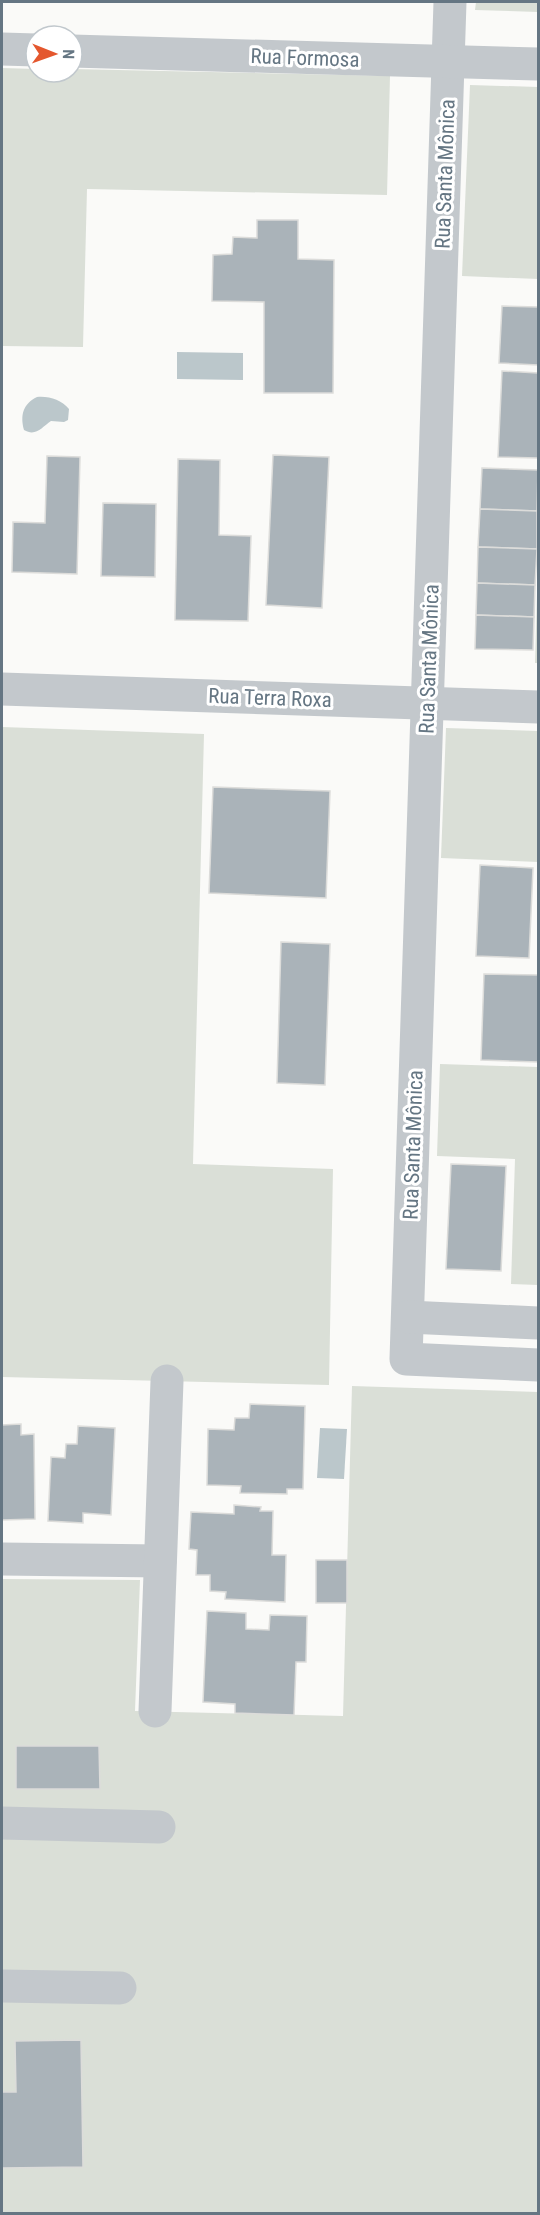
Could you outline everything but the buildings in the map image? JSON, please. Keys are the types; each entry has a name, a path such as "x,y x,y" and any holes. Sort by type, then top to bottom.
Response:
{"street":[{"name":"Rua Santa Mônica","path":"450,2 406,1359 538,1365"},
{"path":"2,49 24,50"},
{"name":"Rua Formosa","path":"84,51 538,64"},
{"name":"Rua Terra Roxa","path":"2,689 538,707"},
{"path":"408,1317 538,1323"},
{"path":"155,1711 167,1381"},
{"path":"2,1559 160,1561"},
{"path":"2,1823 159,1827"},
{"path":"2,1986 120,1988"}],"shaded area":[{"path":"476,2 538,2 538,12 475,10"},
{"path":"2,68 24,69 24,84 84,84 84,69 390,76 387,195 87,189 83,347 2,346"},
{"path":"470,85 538,87 538,279 462,276"},
{"path":"177,352 243,353 243,380 177,379"},
{"path":"37,397 51,398 62,403 69,409 68,420 51,421 35,432 24,430 22,420 24,410 28,403"},
{"path":"538,559 538,663 535,663"},
{"path":"2,727 204,734 193,1164 333,1169 329,1385 2,1377"},
{"path":"446,728 538,731 538,862 441,858"},
{"path":"440,1064 538,1067 538,1285 511,1284 515,1159 437,1156"},
{"path":"352,1386 538,1392 538,2213 2,2214 2,1579 140,1580 135,1711 343,1716"},
{"path":"320,1428 347,1429 344,1479 317,1478"}]}
